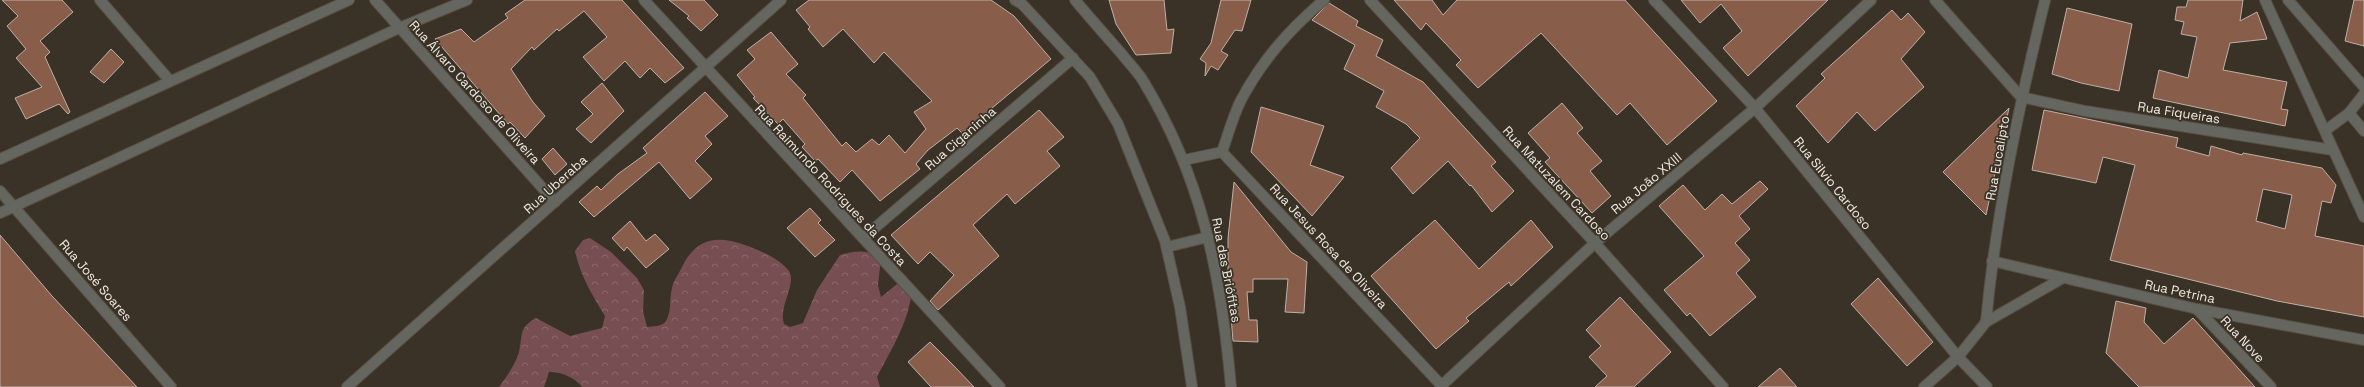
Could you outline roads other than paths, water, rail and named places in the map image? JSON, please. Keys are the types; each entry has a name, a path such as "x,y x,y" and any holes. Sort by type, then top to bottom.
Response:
{"street":[{"path":"100,0 170,80"},
{"path":"0,160 170,80 349,0"},
{"name":"Rua Álvaro Cardoso de Oliveira","path":"375,0 555,202"},
{"path":"0,213 399,28 467,0"},
{"name":"Rua Raimundo Rodrigues da Costa","path":"644,0 1000,387"},
{"name":"Rua Uberaba","path":"347,387 781,0"},
{"path":"1015,0 1022,4 1090,77 1118,124 1142,179 1167,247 1180,307 1192,387"},
{"name":"Rua das Briófitas","path":"1075,0 1141,78 1184,160 1208,237 1226,331 1231,387"},
{"path":"1184,160 1222,152 1240,101 1256,76 1288,32 1324,0"},
{"name":"Rua Matuzalem Cardoso","path":"1370,0 1595,243 1723,387"},
{"name":"Rua Silvio Cardoso","path":"1654,0 1755,108 1958,357 1987,387"},
{"name":"Rua João XXIII","path":"1442,386 1595,243 1755,108 1871,0"},
{"path":"1935,0 2021,97"},
{"name":"Rua Eucalipto","path":"1986,322 1992,261 2021,97 2044,0"},
{"path":"2265,0 2326,130 2333,150 2364,217"},
{"path":"2288,0 2364,87"},
{"name":"Rua Ciganinha","path":"863,238 1073,58"},
{"path":"2326,130 2349,114 2364,94"},
{"name":"Rua Fiqueiras","path":"2021,97 2085,111 2333,150"},
{"path":"2349,114 2364,131"},
{"name":"Rua Jesus Rosa de Oliveira","path":"1222,152 1442,386"},
{"name":"Rua José Soares","path":"0,191 15,206 171,387"},
{"path":"1167,247 1208,237"},
{"name":"Rua Petrina","path":"1992,261 2061,279 2197,309 2364,340"},
{"path":"1924,387 1958,357 1986,322 2061,279"},
{"name":"Rua Nove","path":"2197,309 2271,387"}]}
